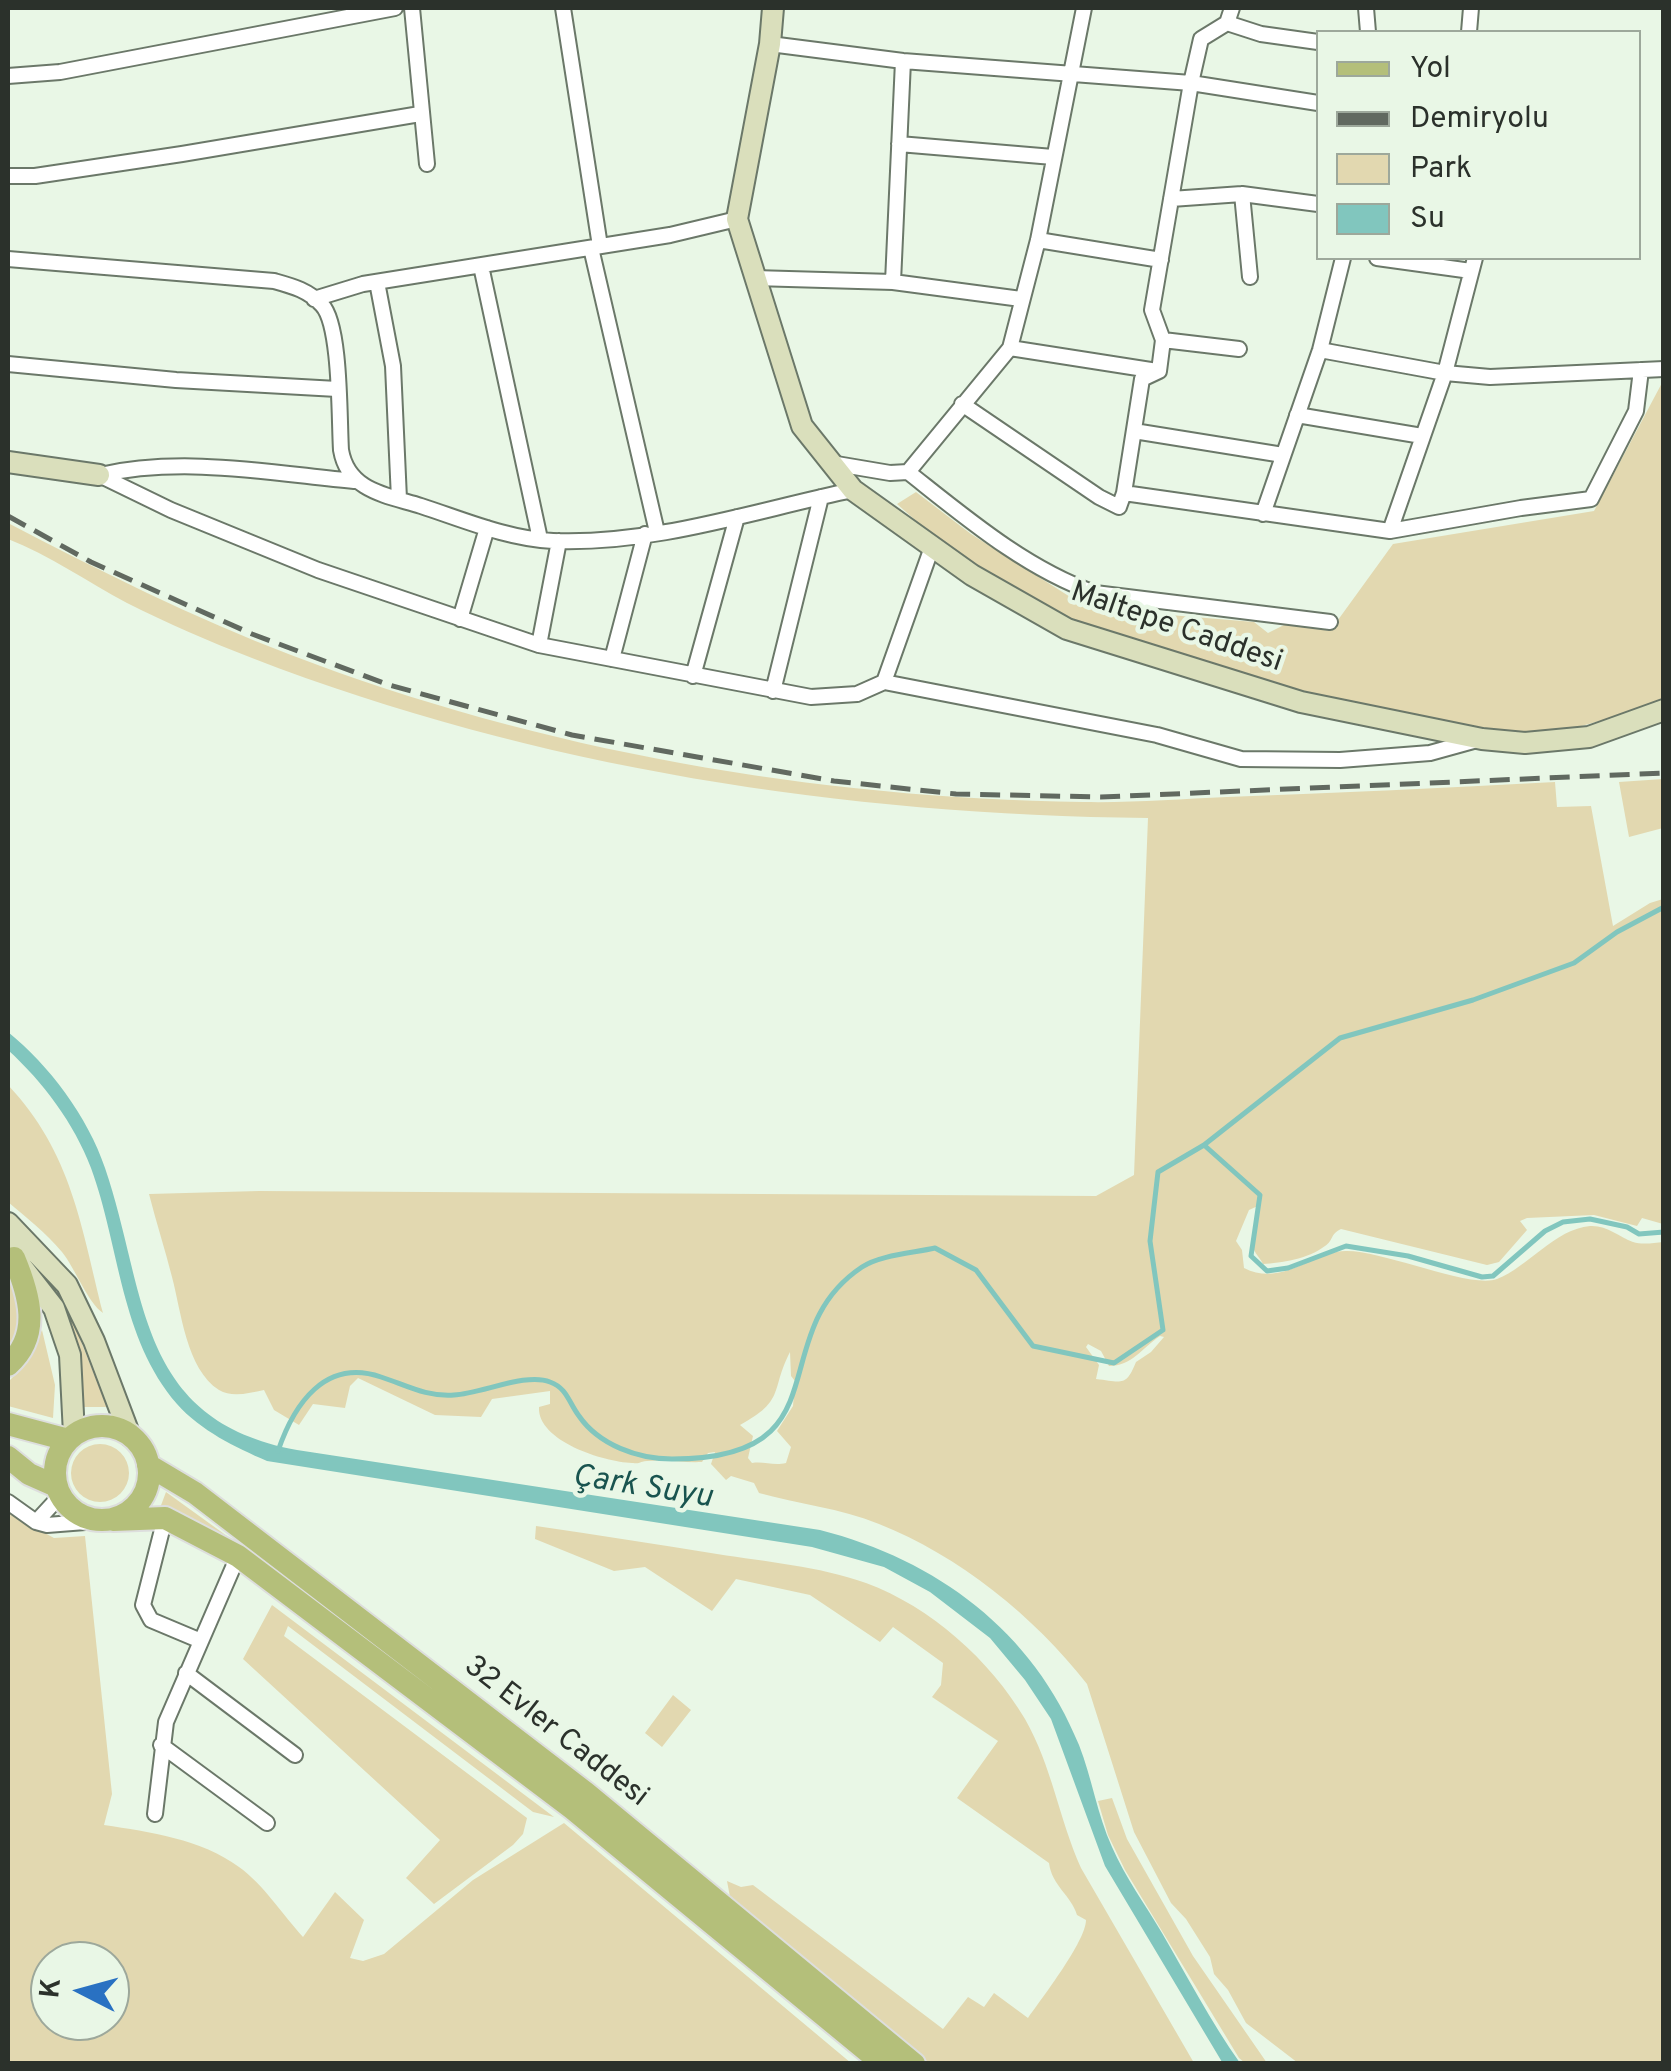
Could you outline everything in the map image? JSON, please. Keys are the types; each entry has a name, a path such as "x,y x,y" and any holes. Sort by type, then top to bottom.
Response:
{"main road":[{"path":"8,1365 27,1338 31,1309 11,1253"},
{"path":"8,1424 71,1437 103,1426 130,1436 145,1454 148,1465 145,1493 137,1505 106,1520 82,1517 58,1491 8,1457"},
{"path":"58,1491 54,1470 58,1454 71,1437"},
{"name":"32 Evler Caddesi","path":"148,1465 195,1494 586,1793 914,2064"},
{"name":"32 Evler Caddesi","path":"106,1520 165,1518 238,1556 573,1808 883,2064"}],"street":[{"path":"8,76 60,72 395,8"},
{"path":"412,8 427,164"},
{"path":"563,8 595,247 651,533 612,658"},
{"name":"Maltepe Caddesi","path":"773,8 770,44 737,219 802,426 854,490 972,575 1067,629 1301,702 1482,739 1525,743 1589,737 1664,710"},
{"path":"908,472 1010,348 1038,240 1084,8"},
{"path":"1159,372 1163,340 1152,310 1191,83 1201,38 1227,23 1232,8"},
{"path":"1227,23 1261,34 1316,42"},
{"path":"770,44 903,61 1191,83 1316,103"},
{"path":"894,282 903,61"},
{"path":"8,176 35,176 182,154 420,114"},
{"path":"899,144 1053,158"},
{"path":"1170,199 1242,194 1316,204"},
{"path":"1242,194 1250,277"},
{"path":"314,299 377,282 595,247 737,219"},
{"path":"1038,240 1161,260"},
{"path":"8,259 274,281 304,290 324,307 334,327 344,465 354,482"},
{"path":"1263,514 1320,350 1343,260"},
{"path":"1390,531 1445,373 1473,264 1409,260"},
{"path":"481,266 540,539"},
{"path":"754,278 894,282 1022,299"},
{"path":"377,282 393,366 399,499"},
{"path":"1163,340 1240,349"},
{"path":"1010,348 1159,372"},
{"path":"1320,350 1445,373 1490,377 1664,370"},
{"path":"8,364 337,390"},
{"path":"1124,493 1390,531 1590,499 1636,412 1641,370"},
{"path":"962,404 1098,497 1119,507 1142,379 1159,372"},
{"path":"1297,415 1422,436"},
{"path":"1134,432 1283,455"},
{"path":"8,462 99,475 171,510 318,570 540,644 693,676 811,697 857,694 884,682 1156,735 1241,759 1340,760 1412,754 1482,739"},
{"path":"831,463 908,472 965,518 1063,582 1095,593 1330,622"},
{"path":"99,475 129,468 198,466 354,482 487,528 560,541 651,533 854,490"},
{"path":"773,691 821,497"},
{"path":"693,676 737,517"},
{"path":"460,619 487,528"},
{"path":"540,644 560,541"},
{"path":"884,682 932,546"},
{"path":"8,1223 66,1286 94,1340 130,1436"},
{"path":"11,1253 54,1308 70,1354 71,1437"},
{"path":"36,1522 58,1491"},
{"path":"8,1502 36,1522 106,1520"},
{"path":"165,1518 143,1605 152,1620 200,1641"},
{"path":"154,1814 166,1722 238,1556"},
{"path":"186,1673 295,1755"},
{"path":"160,1745 267,1823"}],"green space":[{"path":"1663,381 1663,703 1553,734 1485,734 1379,715 1067,622 941,543 897,504 916,492 971,534 1075,600 1122,611 1254,622 1268,633 1288,623 1330,631 1393,544 1594,511"},
{"path":"8,523 219,626 386,689 581,743 680,763 881,791 1083,802 1555,782 1557,807 1591,806 1613,926 1663,899 1663,1224 1642,1218 1637,1226 1594,1215 1527,1218 1520,1221 1527,1230 1499,1262 1487,1265 1341,1229 1328,1244 1311,1254 1263,1264 1254,1250 1260,1205 1249,1210 1236,1241 1242,1250 1244,1268 1258,1273 1285,1271 1347,1251 1484,1281 1508,1273 1565,1234 1590,1226 1637,1243 1663,1242 1663,2063 1298,2063 1246,2023 1214,1974 1210,1957 1171,1903 1134,1832 1087,1684 1019,1612 938,1553 879,1524 759,1493 754,1483 731,1476 726,1480 711,1464 715,1452 708,1453 702,1462 620,1462 590,1454 560,1439 541,1419 539,1407 550,1404 550,1391 492,1399 481,1417 435,1415 358,1378 350,1386 345,1408 313,1404 299,1425 274,1410 264,1390 235,1394 219,1390 192,1354 149,1194 259,1191 1096,1196 1134,1175 1148,818 1034,815 806,795 692,778 469,729 360,696 205,639 8,539","holes":["1160,1336 1164,1337 1136,1362 1126,1379 1096,1379 1099,1365 1086,1347 1088,1344 1101,1351 1109,1366 1130,1360","790,1352 791,1376 795,1381 793,1406 777,1431 791,1447 786,1463 752,1463 748,1458 753,1436 740,1425 771,1401"]},
{"path":"1663,779 1663,828 1629,837 1619,782"},
{"path":"8,1085 30,1111 60,1164 80,1221 103,1313 62,1252 8,1202"},
{"path":"10,1234 67,1306 107,1407 81,1407 81,1385"},
{"path":"8,1271 15,1281 21,1328 8,1355"},
{"path":"42,1330 55,1385 53,1418 8,1406 8,1382 26,1364"},
{"path":"100,1444 121,1452 129,1473 121,1494 100,1502 79,1494 71,1473 79,1452"},
{"path":"166,1492 263,1562 160,1508"},
{"path":"8,1513 54,1538 85,1536 112,1794 104,1825 174,1838 224,1857 256,1882 303,1937 335,1892 364,1920 350,1958 363,1961 384,1954 473,1880 564,1823 851,2063 8,2063"},
{"path":"536,1526 848,1577 890,1593 957,1638 995,1676 1025,1719 1042,1755 1081,1868 1194,2063 929,2063 730,1897 727,1881 741,1887 753,1885 943,2029 968,1997 984,2007 994,1993 1028,2018 1071,1955 1086,1920 1077,1915 1049,1863 957,1798 998,1741 932,1697 941,1685 943,1663 893,1627 880,1642 810,1595 736,1579 712,1611 645,1567 614,1571 535,1539"},
{"path":"272,1605 554,1817 533,1812 288,1626 284,1636 527,1818 523,1834 513,1845 434,1904 406,1878 440,1840 243,1659"},
{"path":"673,1695 691,1710 662,1747 645,1733"},
{"path":"1112,1798 1127,1839 1193,1956 1267,2063 1245,2063 1239,2058 1125,1870 1108,1835 1098,1801"}],"water":[{"path":"8,1032 66,1093 98,1149 156,1345 176,1381 205,1411 244,1434 297,1450 820,1530 903,1560 976,1606 1036,1668 1059,1704 1079,1745 1117,1858 1240,2063 1222,2062 1105,1866 1051,1719 990,1638 930,1592 884,1567 812,1547 267,1461 197,1422 177,1404 144,1350 132,1321 101,1198 84,1151 56,1104 8,1050"}],"waterway":[{"name":"Çark Suyu","path":"278,1451 293,1417 314,1389 344,1374 361,1373 444,1395 465,1394 516,1381 550,1382 567,1396 587,1426 620,1448 672,1459 727,1454 762,1439 783,1416 814,1326 832,1295 869,1263 935,1248 976,1270 1033,1346 1114,1363 1163,1330 1150,1241 1158,1172 1204,1145 1340,1038 1473,1000 1574,963 1617,932 1664,907"},
{"path":"1204,1145 1260,1195 1251,1256 1267,1271 1288,1268 1346,1246 1408,1256 1482,1277 1493,1276 1545,1231 1563,1222 1590,1219 1627,1227 1639,1234 1664,1232"}],"railway":[{"path":"8,516 91,562 252,634 389,685 572,735 834,781 956,794 1101,797 1664,773"}]}
